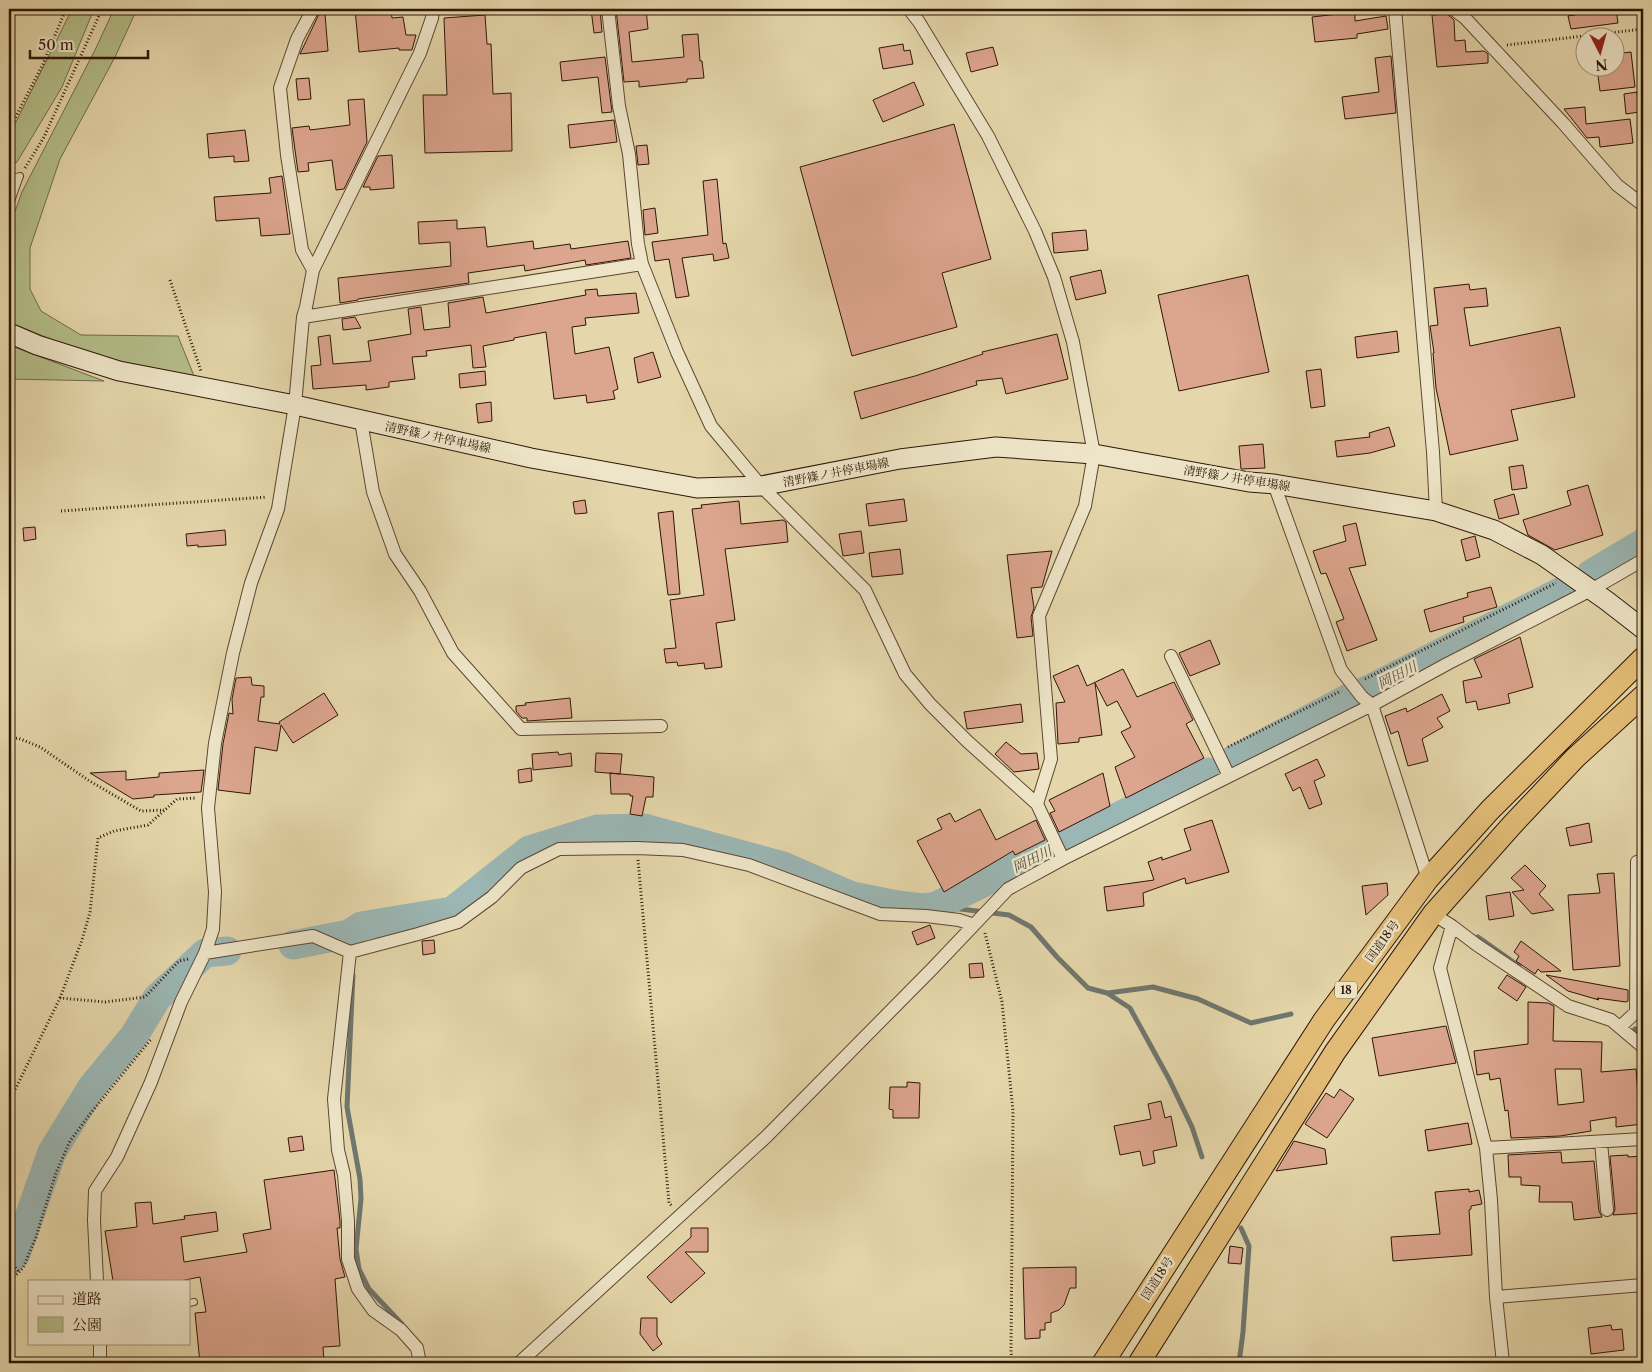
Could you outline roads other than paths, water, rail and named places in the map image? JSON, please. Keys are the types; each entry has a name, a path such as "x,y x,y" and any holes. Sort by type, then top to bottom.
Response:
{"highway":[{"name":"国道18号","path":"1103,1363 1324,1020 1428,879 1490,810 1643,658"},
{"name":"国道18号","path":"1139,1363 1335,1052 1433,914 1512,824 1575,758 1643,696"}],"main road":[{"name":"清野篠ノ井停車場線","path":"9,333 37,345 119,371 295,405 531,458 697,488 761,486 900,459 996,447 1094,454 1240,480 1436,511 1494,530 1542,555 1643,629"}],"street":[{"path":"313,9 297,40 280,88 287,155 302,250 313,270"},
{"path":"97,1280 94,1220 95,1191 121,1148 151,1082 181,1002 205,953 213,929 215,892 208,808 215,743 233,653 251,583 278,509 295,405 302,318 313,270 420,53 432,18 433,9"},
{"path":"608,9 619,106 629,154 638,244 642,264 677,352 711,426 761,486 865,590 905,674 930,704 967,741 1037,804 1059,851"},
{"path":"910,9 988,136 1035,231 1054,277 1073,342 1094,454 1085,506 1039,616 1051,759 1037,804"},
{"path":"1395,9 1433,452 1436,511"},
{"path":"1453,9 1466,18 1563,123 1617,185 1643,205"},
{"path":"302,318 642,264"},
{"path":"361,421 373,492 395,554 420,591 453,653 521,729 661,726"},
{"path":"1274,484 1341,670 1372,705 1428,879"},
{"path":"519,1363 766,1137 934,968 1008,889 1059,851 1229,776 1372,705 1591,590 1643,560"},
{"path":"1171,656 1229,776"},
{"path":"205,953 313,936 350,952 458,922 492,897 521,868 559,849 637,848 683,850 749,865 880,914 959,920 980,919"},
{"path":"1620,1027 1636,1012 1637,862 1643,861"},
{"path":"1433,914 1568,1006 1611,1020 1643,1047"},
{"path":"1452,926 1440,968 1486,1148 1491,1200 1496,1297 1503,1363"},
{"path":"350,952 334,1099 338,1150 344,1175 348,1212 348,1259 358,1289 373,1310 401,1330 417,1348 420,1363"},
{"path":"1486,1148 1643,1139"},
{"path":"1601,1142 1606,1210"},
{"path":"1496,1297 1643,1284"},
{"path":"100,1344 100,1363"}],"lane":[{"path":"9,179 20,176 9,207"}],"waterway":[{"name":"岡田川","path":"1591,574 1643,543"},
{"name":"岡田川","path":"1233,760 1354,695 1368,690 1562,591"},
{"path":"293,945 349,934 361,926 452,911 529,850 597,829 644,828 783,866 852,896 922,908 936,906 1209,772"},
{"path":"936,906 1009,915 1031,927 1088,988 1107,993 1130,1008 1169,1079 1192,1127 1202,1157"},
{"path":"1478,937 1519,966"},
{"path":"9,1261 16,1254 52,1152 92,1087 134,1036 157,998 205,953 227,951"},
{"path":"353,975 347,1107 360,1179 361,1199 356,1249 359,1269 369,1289 402,1324"},
{"path":"1108,993 1153,987 1198,999 1251,1023 1291,1014"},
{"path":"1635,1029 1643,1035"},
{"path":"1239,1363 1249,1246 1241,1228"}]}
